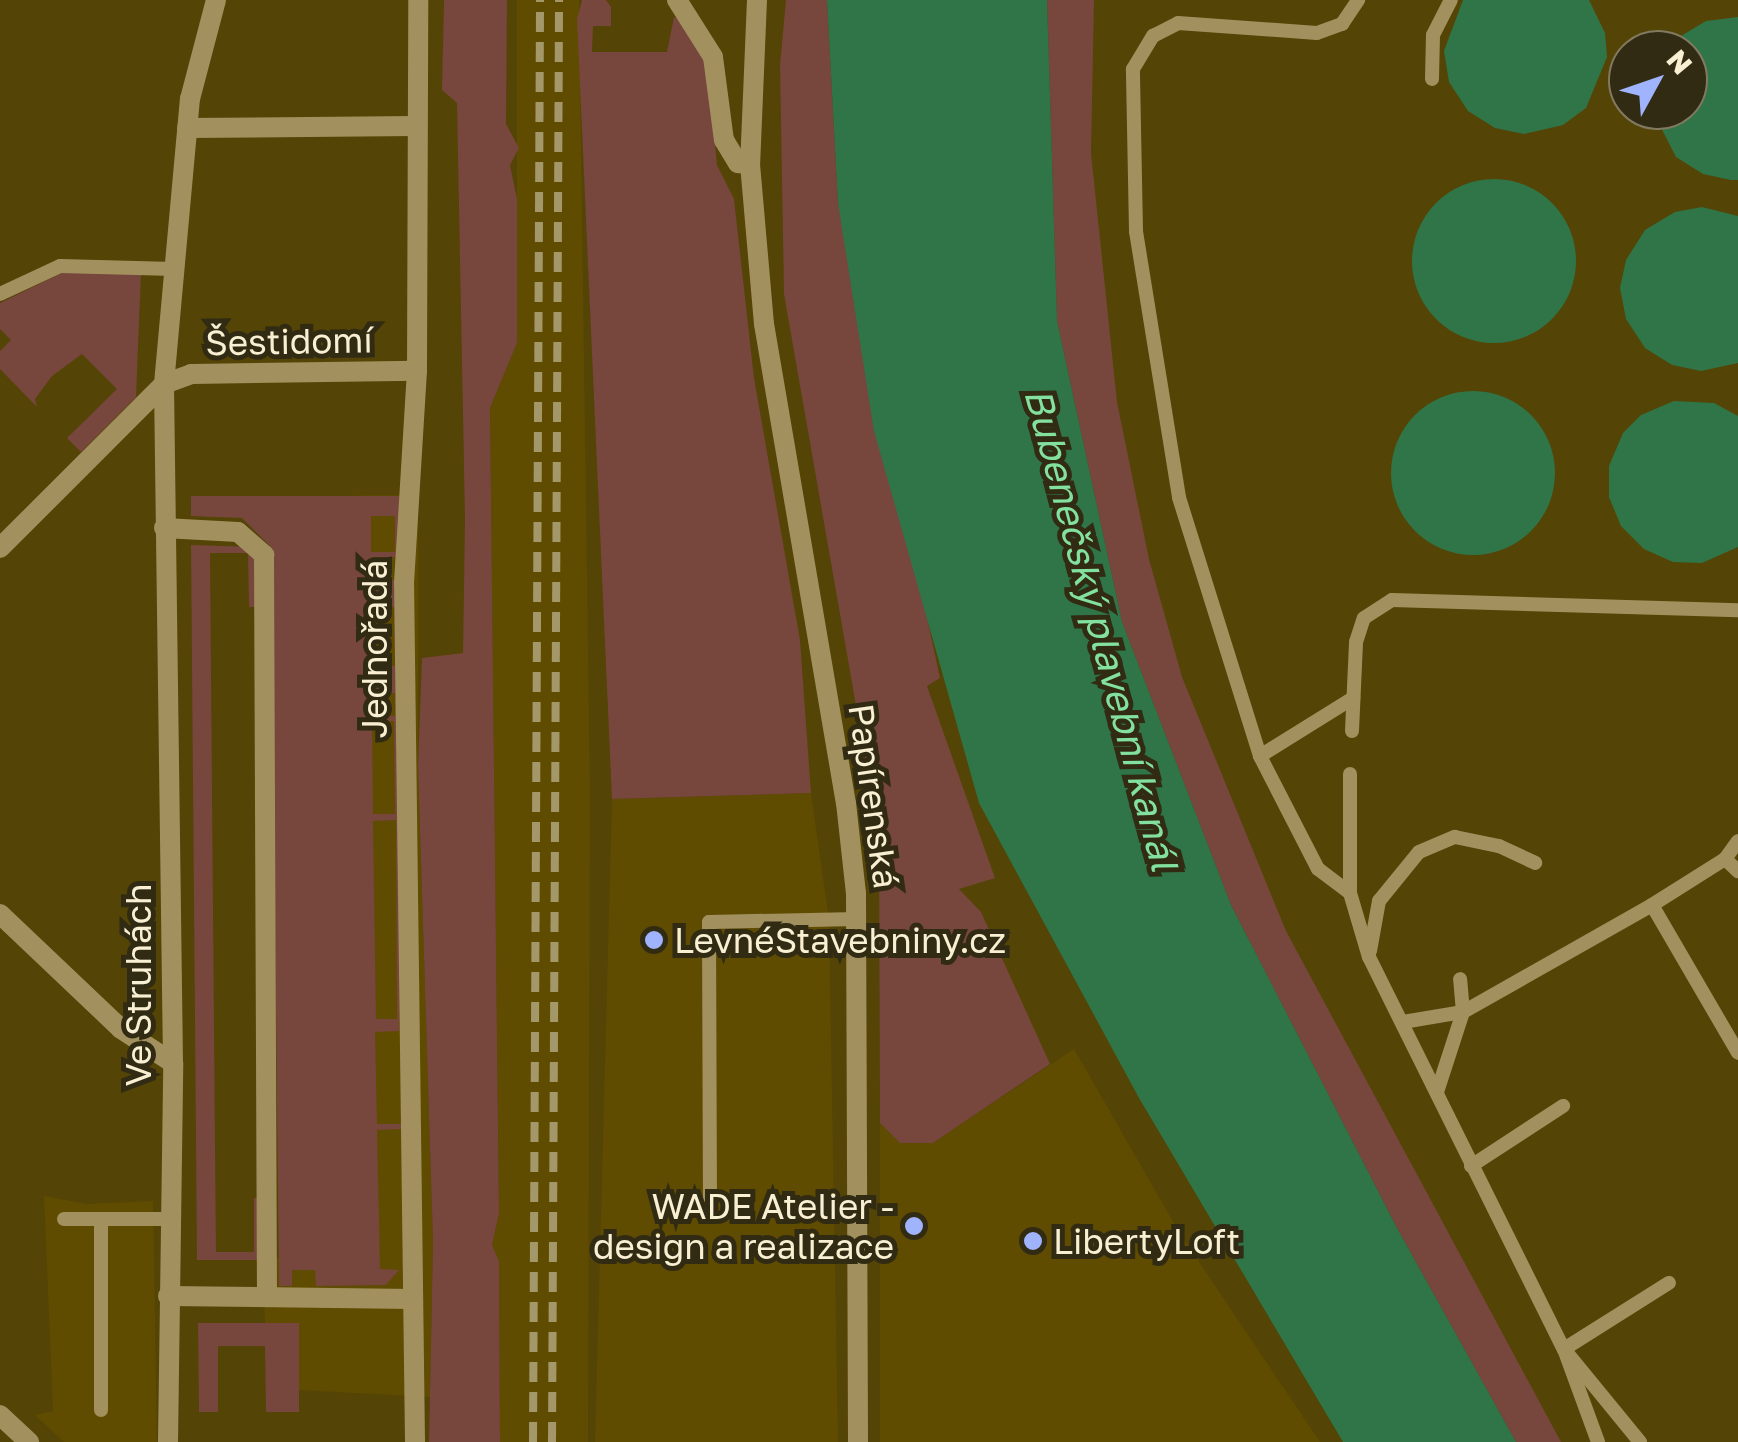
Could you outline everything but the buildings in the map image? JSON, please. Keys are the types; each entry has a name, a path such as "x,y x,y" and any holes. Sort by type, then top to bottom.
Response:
{"street":[{"name":"Ve Struhách","path":"168,1442 167,1219 173,1064 164,384 187,128 216,0"},
{"name":"Jednořadá","path":"415,1442 404,583 417,371 418,0"},
{"path":"677,0 713,57 724,140 738,163 750,164"},
{"name":"Papírenská","path":"758,0 750,164 764,324 846,803 857,919 858,1442"},
{"path":"187,128 416,126"},
{"name":"Šestidomí","path":"164,384 192,374 417,371"},
{"path":"0,548 164,384"},
{"path":"164,528 238,532 264,555 267,1298"},
{"path":"0,914 121,1029 173,1064"},
{"path":"168,1296 413,1299"},
{"path":"0,1415 29,1442"}],"lane":[{"path":"1350,893 1318,869 1260,756 1179,497 1136,231 1133,69 1153,36 1178,23 1317,33 1342,24 1358,0"},
{"path":"1432,79 1433,35 1451,0"},
{"path":"0,294 60,266 174,269"},
{"path":"1352,731 1364,618 1392,600 1738,610"},
{"path":"1260,756 1353,698"},
{"path":"1350,774 1350,893 1369,957 1564,1349 1598,1442"},
{"path":"1369,957 1378,901 1420,852 1454,838 1499,846 1535,863"},
{"path":"1403,1022 1462,1012 1652,905 1725,859 1738,841"},
{"path":"1725,859 1738,871"},
{"path":"1652,905 1738,1053"},
{"path":"710,1210 709,922 857,919"},
{"path":"1437,1092 1462,1012 1460,979"},
{"path":"1471,1166 1564,1106"},
{"path":"64,1219 167,1219"},
{"path":"101,1220 101,1410"},
{"path":"1564,1349 1669,1283"},
{"path":"1564,1349 1640,1442"}],"shaded area":[{"path":"444,0 507,0 506,124 519,148 510,165 517,199 517,343 490,408 499,1214 492,1245 499,1261 500,1442 429,1442 433,1242 418,766 422,658 463,653 465,519 457,103 442,90"},
{"path":"517,0 579,0 590,793 588,1442 500,1442 499,1261 492,1245 499,1214 490,408 517,343"},
{"path":"582,0 606,0 611,7 611,26 593,26 592,52 667,52 674,17 683,21 707,66 717,165 734,199 754,378 800,640 811,793 612,799 577,19"},
{"path":"786,0 827,0 838,203 940,678 927,686 995,878 959,889 981,912 1050,1064 933,1143 900,1143 880,1123 879,837 784,294 780,65"},
{"path":"1047,0 1094,0 1091,153 1117,402 1149,559 1182,677 1286,931 1561,1442 1516,1442 1397,1228 1231,905 1122,622 1057,321"},
{"path":"64,272 141,273 136,397 81,452 67,438 117,389 82,354 52,376 35,399 37,407 0,369 0,351 11,340 0,329 0,303"},
{"path":"418,495 418,766 433,1242 430,1397 299,1390 299,1324 265,1323 262,1260 340,1248 324,496"},
{"path":"191,496 399,496 399,1031 375,1032 377,1124 401,1124 401,1129 377,1130 380,1269 399,1270 386,1285 316,1286 315,1270 292,1270 292,1286 279,1286 271,547 242,518 191,516","holes":["371,516 395,516 395,552 371,552","372,557 395,557 395,580 372,580","371,607 394,607 395,666 372,665","372,693 395,693 395,716 372,716","372,721 394,721 395,814 373,814","396,820 397,1019 376,1019 373,821"]},
{"path":"191,545 254,547 255,607 249,607 248,553 210,553 216,1252 254,1252 254,1198 260,1198 262,1260 197,1260"},
{"path":"811,793 829,920 838,1442 595,1442 612,799"},
{"path":"1074,1049 1179,1232 1320,1442 880,1442 880,1123 900,1143 933,1143"},
{"path":"44,1196 87,1204 153,1201 157,1442 64,1442 35,1415 53,1411"},
{"path":"198,1323 299,1323 299,1412 266,1412 265,1346 218,1346 218,1412 199,1412"}],"water":[{"name":"Bubenečský plavební kanál","path":"827,0 1047,0 1057,321 1122,622 1231,905 1397,1228 1516,1442 1343,1442 1139,1098 979,803 874,431 838,203"},
{"path":"1463,0 1589,0 1605,33 1607,57 1586,108 1563,125 1524,134 1495,128 1468,111 1449,82 1444,51"},
{"path":"1738,17 1738,180 1703,174 1676,157 1662,130 1708,130 1708,30 1691,30 1706,21"},
{"path":"1494,179 1525,186 1552,203 1569,230 1576,261 1569,292 1552,319 1525,336 1494,343 1463,336 1436,319 1419,292 1412,261 1419,230 1436,203 1463,186"},
{"path":"1702,207 1738,216 1738,363 1701,371 1672,365 1645,348 1626,319 1620,288 1626,260 1645,230 1675,212"},
{"path":"1473,391 1504,398 1531,415 1548,442 1555,473 1548,504 1531,531 1504,548 1473,555 1442,548 1415,531 1398,504 1391,473 1398,442 1415,415 1442,398"},
{"path":"1674,401 1714,403 1738,416 1738,547 1702,563 1673,562 1644,549 1621,526 1609,497 1609,466 1623,433 1641,415"}],"railway":[{"path":"533,1442 540,0"},
{"path":"552,1442 559,0"}],"place":[{"name":"LevnéStavebniny.cz","path":"654,940"},
{"name":"WADE Atelier - design a realizace","path":"914,1226"},
{"name":"LibertyLoft","path":"1033,1241"}]}
